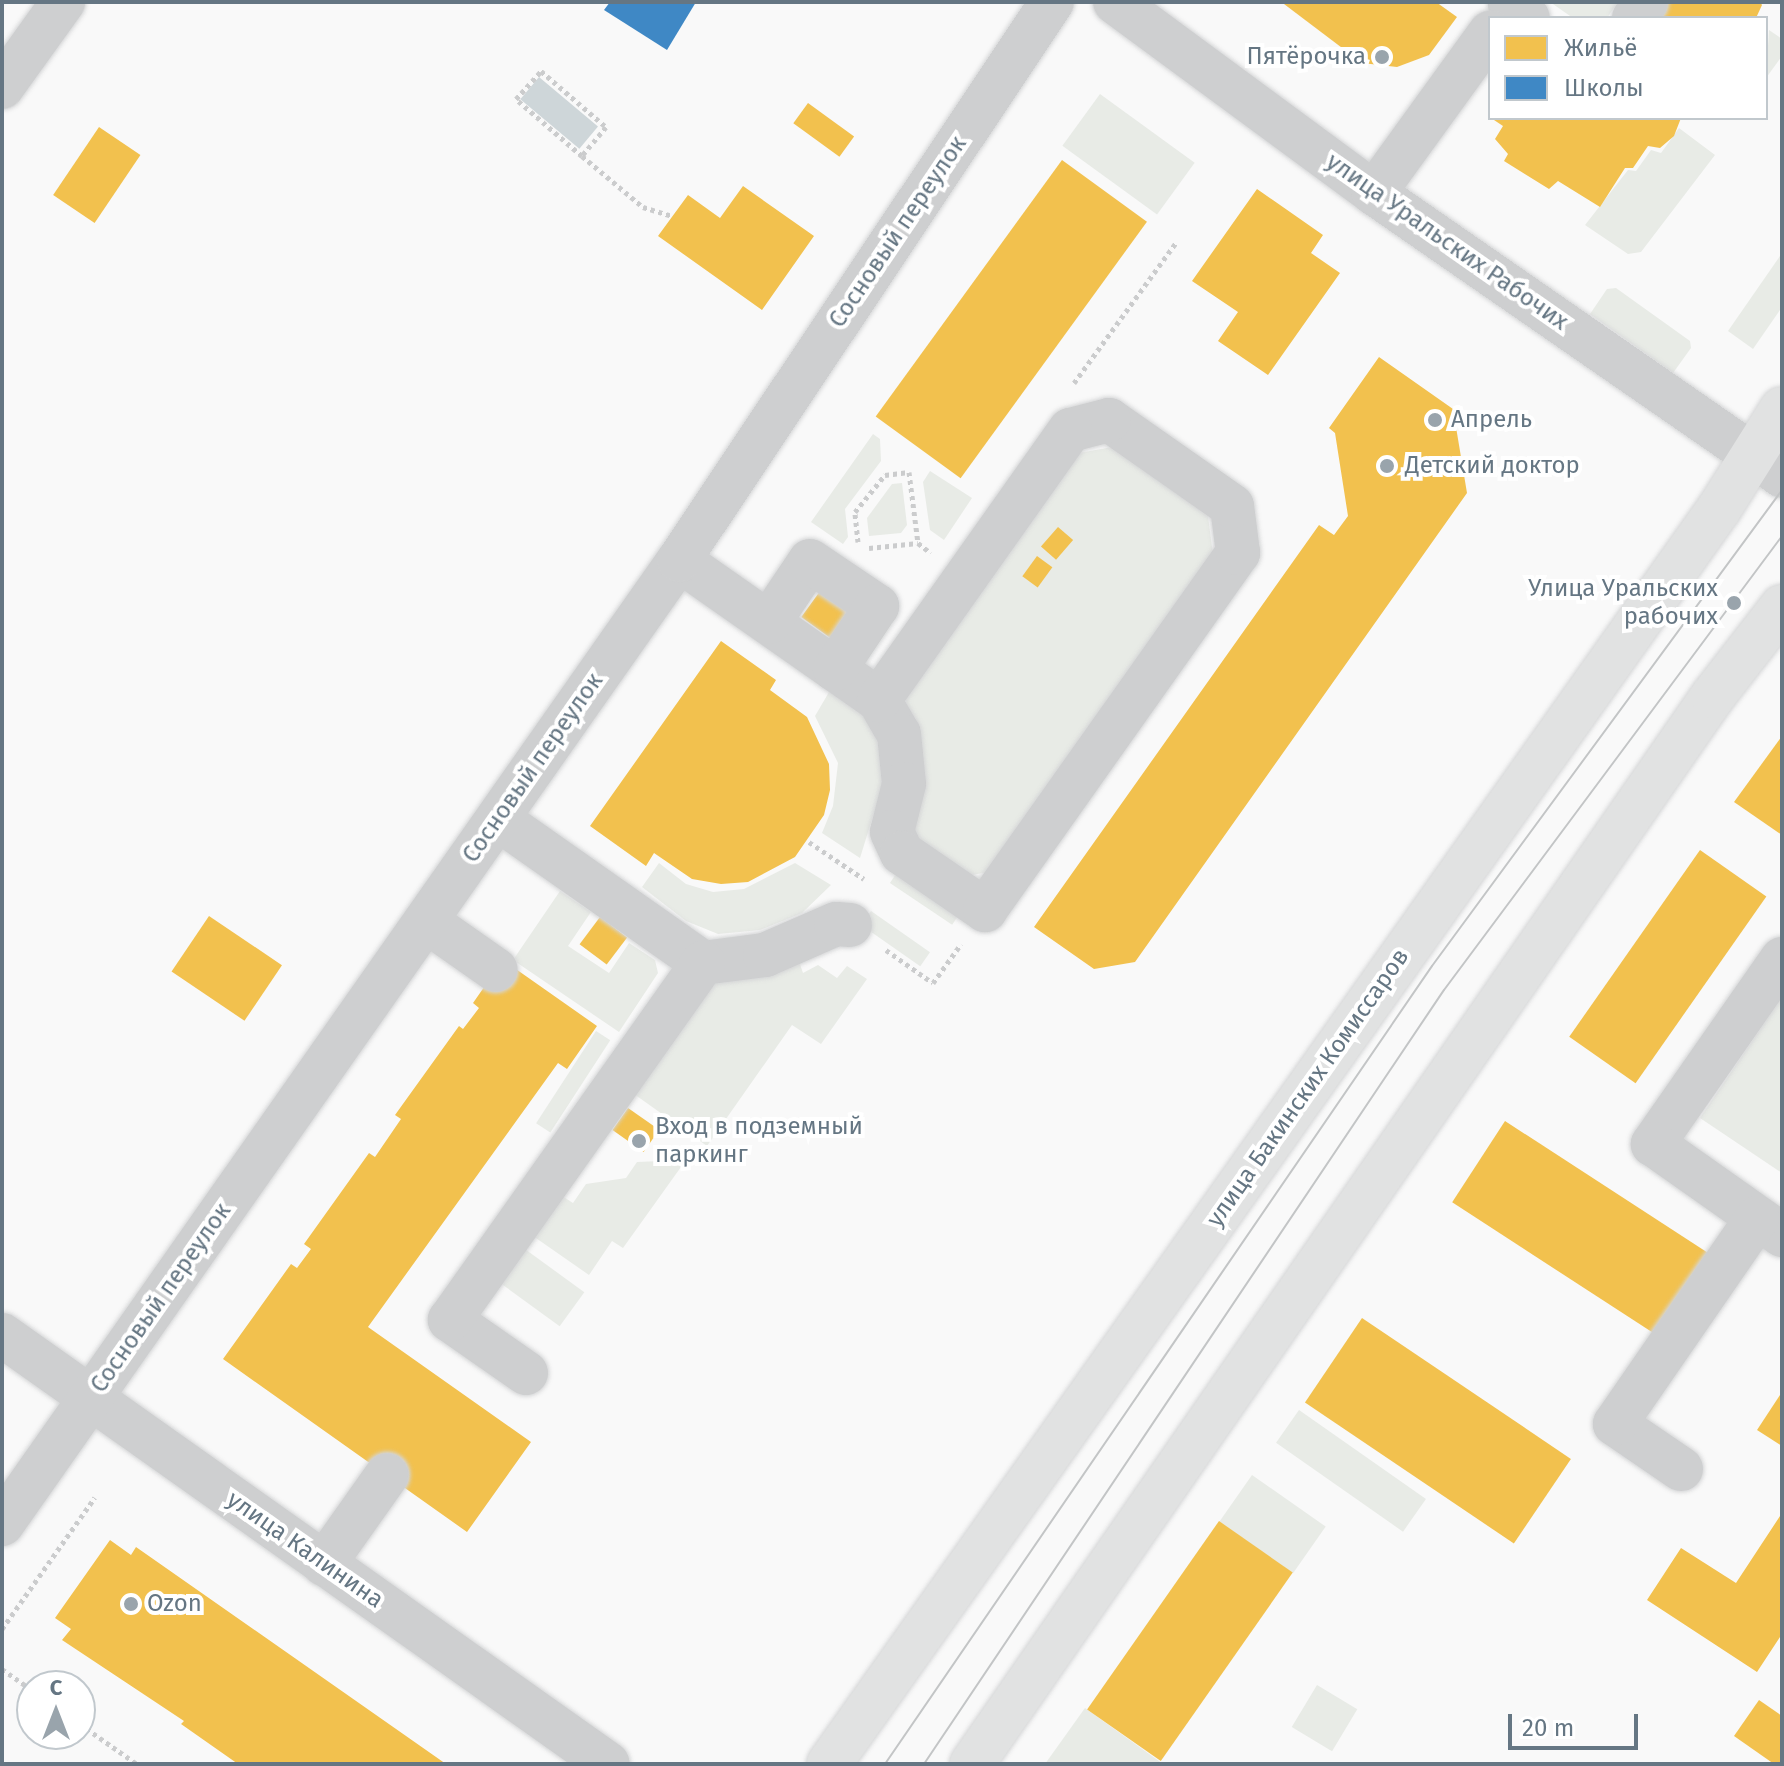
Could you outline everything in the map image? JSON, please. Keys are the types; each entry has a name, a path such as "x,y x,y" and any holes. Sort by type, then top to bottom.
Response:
{"main road":[{"name":"улица Бакинских Комиссаров","path":"829,1764 1719,509 1767,464 1782,409"},
{"path":"972,1764 1713,696 1782,607"}],"street":[{"path":"2,87 63,2"},
{"name":"Сосновый переулок","path":"2,1524 679,560 1052,2"},
{"name":"улица Уральских Рабочих","path":"1115,2 1374,193 1767,464"},
{"path":"1374,193 1488,40"},
{"path":"679,560 879,700 899,734 904,784 892,832 902,853 985,910 1238,553 1232,506 1109,420 1070,430 879,700"},
{"path":"769,622 810,561 877,606 835,669"},
{"path":"498,819 703,963 765,955 836,924 850,925"},
{"path":"417,933 488,982"},
{"path":"1681,1469 1615,1424 1770,1226 1653,1144 1782,959"},
{"path":"526,1373 450,1320 703,963"},
{"name":"улица Калинина","path":"2,1335 608,1764"},
{"path":"324,1564 387,1475"}],"path":[{"path":"582,156 606,127 541,71 516,99 582,156 643,207 673,216"},
{"path":"918,543 909,472 885,475 855,512 859,549 918,543 936,556"},
{"path":"850,925 933,983 985,910"},
{"path":"2,1629 95,1497"},
{"path":"96,1735 137,1764"}],"shaded area":[{"path":"1550,2 1618,2 1608,16 1570,16"},
{"path":"1769,30 1782,39 1782,56 1768,75"},
{"path":"539,77 598,126 579,149 520,99"},
{"path":"1100,94 1195,163 1157,215 1062,146"},
{"path":"1679,128 1715,155 1641,252 1628,254 1585,225 1628,170 1636,171 1651,150 1661,153"},
{"path":"1782,253 1782,307 1753,349 1728,331"},
{"path":"1616,288 1690,341 1691,348 1673,373 1590,314 1607,289"},
{"path":"873,434 880,439 881,461 845,509 848,537 843,544 811,522"},
{"path":"1118,446 1207,509 1213,554 988,872 967,876 909,835 911,724 904,693 1073,454"},
{"path":"930,471 972,498 944,540 930,530 923,482"},
{"path":"902,483 907,525 901,533 869,536 867,518 892,484"},
{"path":"832,687 867,716 878,744 882,787 860,858 822,833 833,806 838,763 815,716"},
{"path":"659,863 686,884 713,892 744,889 795,863 831,885 802,913 760,930 718,934 686,921 642,887"},
{"path":"900,868 962,910 952,925 890,883"},
{"path":"560,891 591,912 568,946 609,973 629,943 655,960 658,973 619,1032 513,960"},
{"path":"871,911 930,952 920,966 861,925"},
{"path":"797,955 803,973 818,965 837,978 847,966 867,979 821,1044 792,1025 707,1146 634,1094 714,981"},
{"path":"1782,997 1782,1173 1700,1118"},
{"path":"596,1031 610,1040 550,1133 536,1123"},
{"path":"686,1160 623,1248 612,1241 589,1275 533,1236 562,1196 573,1203 586,1184 626,1178 637,1162"},
{"path":"518,1244 584,1292 560,1326 493,1278"},
{"path":"1299,1410 1426,1499 1403,1532 1276,1443"},
{"path":"1252,1475 1326,1527 1293,1573 1219,1522"},
{"path":"1317,1685 1357,1709 1332,1751 1292,1727"},
{"path":"1085,1708 1159,1761 1163,1764 1045,1764"}],"building: Жильё":[{"path":"1436,2 1457,17 1429,55 1397,67 1362,63 1284,4"},
{"path":"1656,2 1760,2 1762,5 1757,16 1646,16"},
{"path":"808,103 854,137 839,157 793,123"},
{"path":"1494,120 1680,120 1674,136 1660,148 1648,146 1633,168 1625,168 1600,207 1558,181 1549,189 1504,161 1508,154 1495,139 1503,126"},
{"path":"99,127 140,155 95,223 53,195"},
{"path":"1062,160 1147,222 961,478 876,416"},
{"path":"743,186 814,236 762,310 658,236 688,195 720,218"},
{"path":"1257,189 1323,235 1311,253 1340,273 1268,375 1218,341 1238,312 1192,281"},
{"path":"1379,357 1453,409 1467,493 1135,962 1094,969 1034,927 1319,525 1334,535 1348,516 1335,433 1329,428"},
{"path":"1058,527 1073,540 1056,560 1041,547"},
{"path":"1037,556 1052,567 1038,587 1022,576"},
{"path":"823,587 852,608 830,638 801,617"},
{"path":"721,641 776,680 770,690 807,717 829,764 830,790 824,815 795,857 748,882 721,884 692,879 654,853 646,866 590,826"},
{"path":"1782,736 1782,835 1734,802"},
{"path":"1700,850 1766,896 1636,1083 1569,1037"},
{"path":"209,916 282,965 244,1021 172,972"},
{"path":"600,917 627,937 607,965 580,944"},
{"path":"503,960 597,1026 567,1069 558,1063 368,1327 531,1442 467,1532 223,1359 291,1264 297,1268 311,1249 304,1244 369,1153 375,1157 401,1119 395,1115 459,1026 463,1029 479,1008 473,1003"},
{"name":"Вход в подземный паркинг","path":"628,1108 659,1130 644,1152 613,1130"},
{"path":"1505,1121 1710,1254 1658,1336 1452,1202"},
{"path":"1362,1318 1571,1459 1514,1543 1305,1403"},
{"path":"1782,1392 1782,1446 1757,1430"},
{"path":"1782,1513 1782,1634 1757,1672 1647,1600 1681,1548 1736,1583"},
{"path":"1219,1521 1293,1573 1161,1761 1087,1709"},
{"path":"110,1540 131,1555 136,1547 446,1764 238,1764 181,1724 184,1721 62,1640 71,1629 55,1618"},
{"path":"1759,1700 1782,1716 1782,1764 1774,1764 1734,1736"}],"building: Школы":[{"path":"610,2 696,2 667,50 604,10"}],"tram line":[{"path":"885,1764 1432,966 1782,490"},
{"path":"924,1764 1444,990 1782,536"}],"place":[{"name":"Пятёрочка","path":"1382,57"},
{"name":"Апрель","path":"1435,420"},
{"name":"Детский доктор","path":"1387,466"},
{"name":"Улица Уральских рабочих","path":"1734,603"},
{"name":"Вход в подземный паркинг","path":"639,1141"},
{"name":"Ozon","path":"131,1604"}]}
